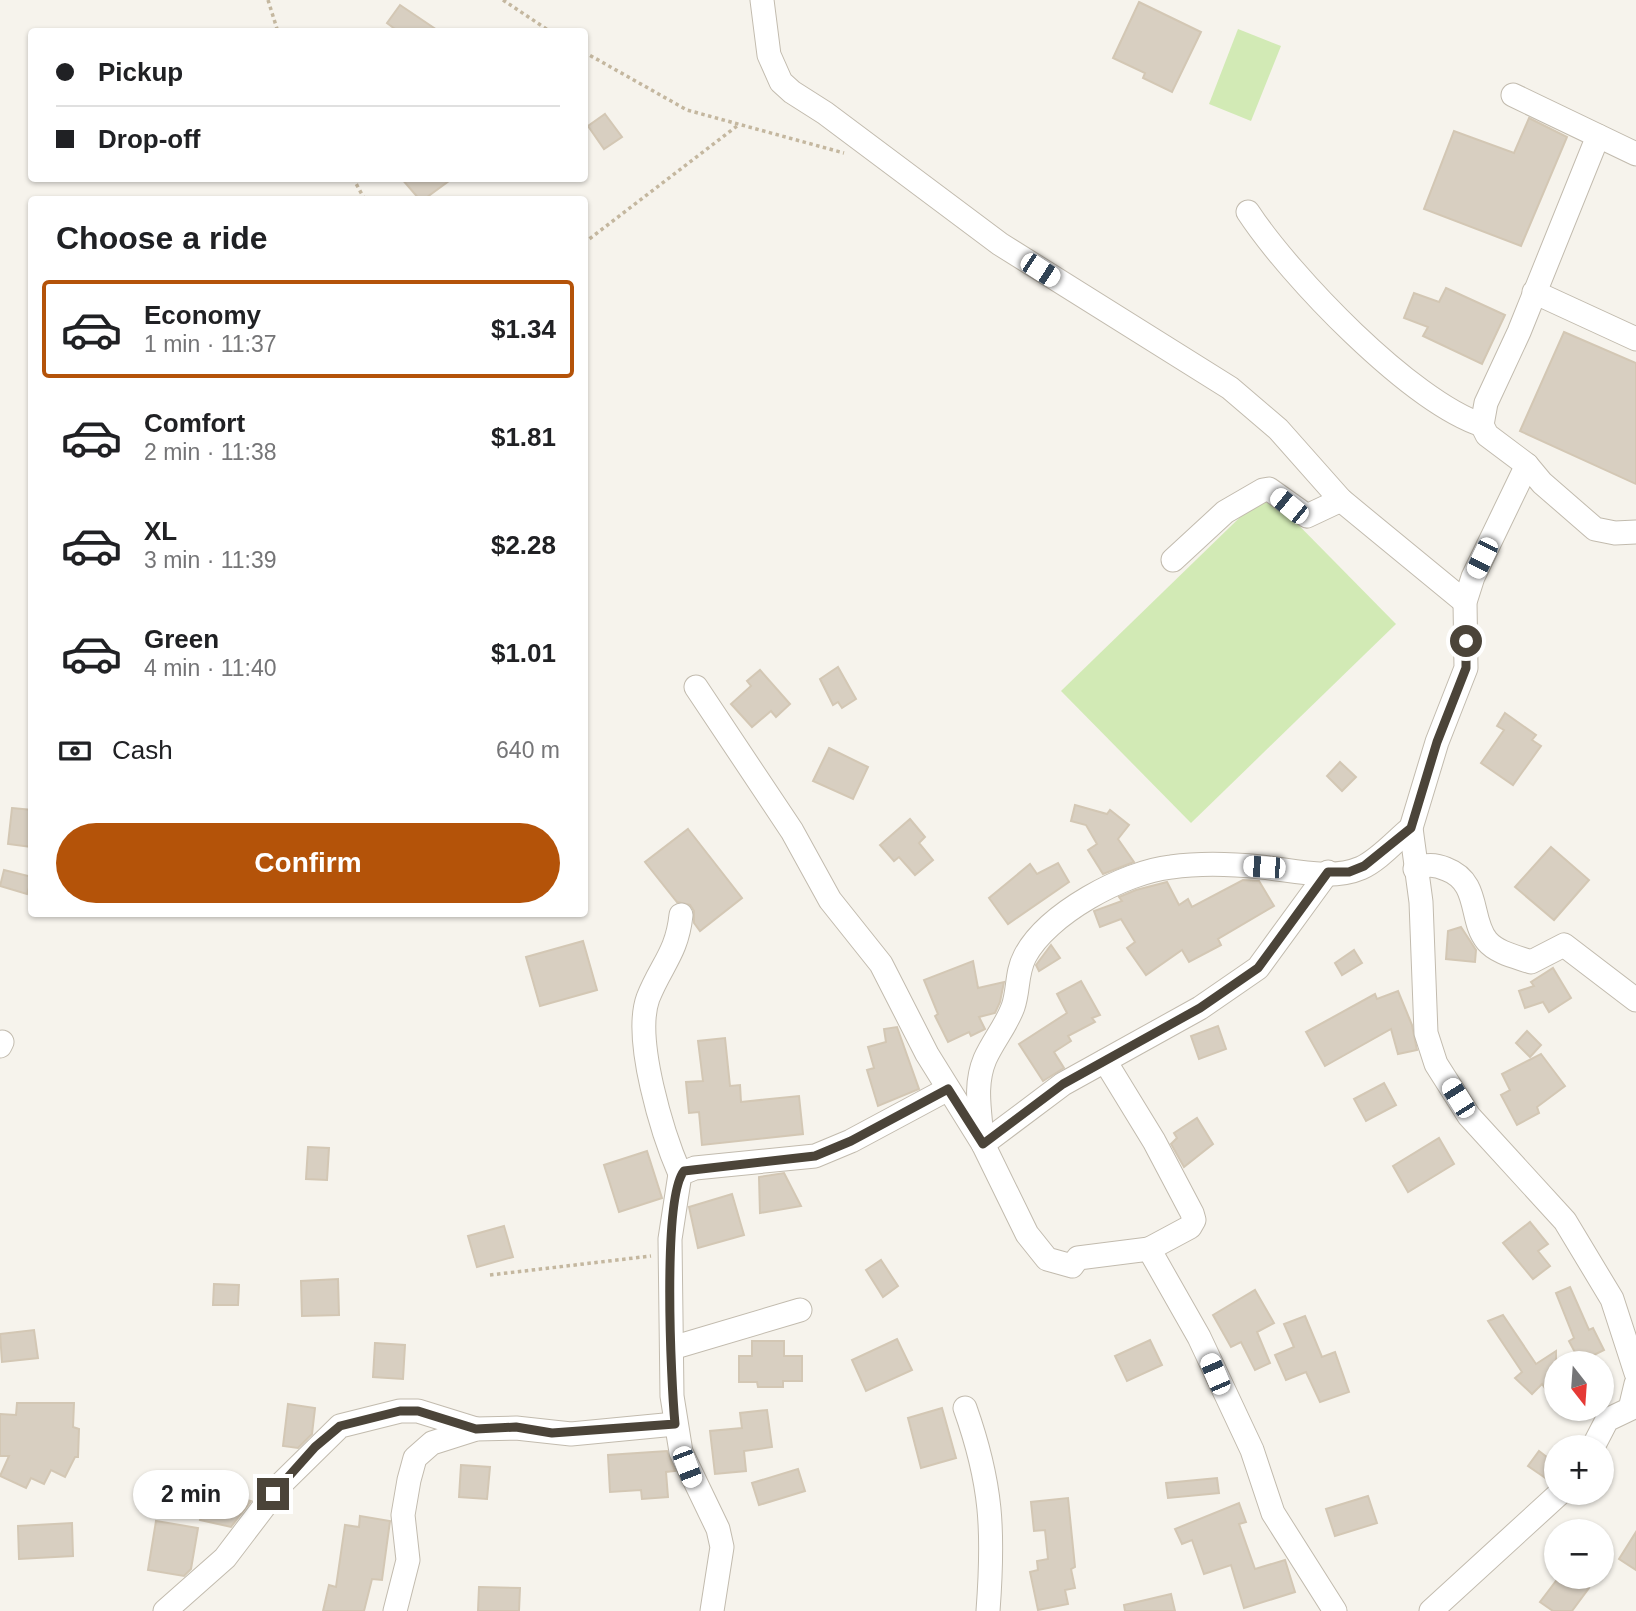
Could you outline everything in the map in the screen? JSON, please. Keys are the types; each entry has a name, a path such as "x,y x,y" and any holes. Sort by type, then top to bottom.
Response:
{"street":[{"path":"762,0 769,55 781,82 1000,244 1230,388 1278,429 1341,500 1465,602"},
{"path":"1513,95 1636,154"},
{"path":"1598,136 1486,404 1482,425 1487,435 1527,465 1595,529 1615,533 1636,532"},
{"path":"1248,212 1283,259 1362,340 1434,400 1452,412 1482,425"},
{"path":"1534,292 1636,339"},
{"path":"1527,465 1473,578 1465,602 1466,668 1437,742 1411,828 1421,902 1426,1033 1436,1064 1469,1116 1565,1221 1612,1299 1636,1373"},
{"path":"1173,560 1225,512 1263,490 1269,489 1307,516 1341,500"},
{"path":"696,687 792,831 830,900 881,964 948,1089 983,1144 1027,1234 1047,1259 1072,1266 1078,1258 1149,1250 1190,1227 1194,1220 1154,1141 1105,1061"},
{"path":"983,1144 978,1095 979,1078 985,1058 1014,1005 1017,976 1025,956 1040,933 1065,912 1134,877 1170,867 1234,865 1349,872 1364,866 1411,828"},
{"path":"1415,869 1433,865 1460,877 1475,904 1484,937 1499,950 1531,962 1564,945 1636,1000"},
{"path":"983,1144 1063,1084 1200,1008 1258,968 1328,872"},
{"path":"681,915 675,949 648,998 642,1020 647,1061 680,1174 670,1255 675,1424 681,1452 718,1529 722,1547 712,1611"},
{"path":"680,1174 695,1167 815,1156 851,1141 948,1089"},
{"path":"1149,1250 1199,1337 1252,1450 1273,1513 1335,1611"},
{"path":"671,1348 800,1310"},
{"path":"1599,1435 1607,1420 1630,1409 1636,1384"},
{"path":"965,1408 981,1452 991,1506 988,1611"},
{"path":"165,1611 225,1558 282,1483 340,1426 400,1411 418,1411 476,1429"},
{"path":"395,1611 408,1560 403,1514 415,1458 432,1443 476,1429 516,1427 571,1434 675,1424"},
{"path":"1431,1611 1547,1505"}],"path":[{"path":"268,0 277,28"},
{"path":"503,0 545,28"},
{"path":"588,54 687,110 737,126 843,153 881,155"},
{"path":"588,240 737,126"},
{"path":"490,1275 670,1255"}],"green space":[{"path":"1238,29 1281,46 1251,121 1209,104"},
{"path":"1266,492 1396,624 1191,823 1061,691"}],"building":[{"path":"1139,2 1201,32 1172,92 1143,78 1145,73 1113,58"},
{"path":"400,5 434,28 394,28 387,23"},
{"path":"605,114 622,137 604,149 588,126"},
{"path":"1529,118 1567,137 1521,246 1424,209 1454,131 1514,153"},
{"path":"404,182 448,182 428,196 417,196"},
{"path":"1446,288 1505,315 1482,364 1423,336 1428,327 1404,318 1414,293 1439,302"},
{"path":"1564,332 1636,363 1636,484 1520,431"},
{"path":"838,667 856,699 842,708 838,702 833,705 820,679"},
{"path":"760,670 790,704 776,717 771,711 752,727 731,704 751,686 747,681"},
{"path":"1505,713 1536,735 1532,740 1541,746 1513,785 1481,763 1504,730 1497,726"},
{"path":"829,748 868,767 853,799 813,781"},
{"path":"1340,762 1356,777 1342,791 1327,776"},
{"path":"1075,805 1107,814 1110,810 1129,825 1118,839 1134,862 1103,874 1088,850 1097,844 1086,825 1071,821"},
{"path":"12,808 28,810 28,846 8,844"},
{"path":"910,819 925,837 919,843 933,860 915,875 899,857 894,861 880,845"},
{"path":"688,829 742,898 700,931 694,923 694,911 690,905 677,902 645,862"},
{"path":"1551,847 1589,880 1554,920 1515,887"},
{"path":"1058,863 1069,882 1008,924 989,898 1030,864 1037,874"},
{"path":"4,870 28,876 27,894 0,886"},
{"path":"1243,880 1259,881 1274,906 1218,939 1221,945 1189,962 1182,950 1146,975 1127,948 1135,942 1121,919 1100,927 1094,911 1122,901 1119,897 1136,890 1167,882 1179,905 1188,899 1192,907"},
{"path":"1461,927 1476,950 1475,962 1446,959 1448,931"},
{"path":"583,941 597,990 540,1006 526,957"},
{"path":"1051,945 1060,958 1039,971 1036,965"},
{"path":"1354,950 1362,963 1342,975 1335,963"},
{"path":"973,961 978,988 1004,982 1000,1002 995,1013 979,1017 985,1029 971,1036 969,1032 948,1042 935,1016 938,1014 924,980"},
{"path":"1553,968 1571,998 1549,1012 1543,1002 1525,1008 1519,991 1534,986 1531,982"},
{"path":"1081,981 1100,1015 1092,1018 1095,1022 1068,1036 1071,1041 1054,1052 1064,1068 1043,1081 1019,1044 1067,1013 1057,994"},
{"path":"1398,991 1412,1025 1417,1050 1398,1054 1391,1029 1325,1066 1306,1032 1375,994 1377,999"},
{"path":"1218,1026 1226,1049 1199,1059 1191,1036"},
{"path":"897,1027 919,1089 878,1106 867,1070 874,1068 868,1047 886,1042 884,1029"},
{"path":"1527,1031 1541,1045 1530,1057 1516,1043"},
{"path":"725,1038 730,1086 740,1085 741,1102 799,1096 803,1134 702,1145 699,1112 689,1113 686,1082 703,1081 698,1041"},
{"path":"1541,1054 1565,1086 1537,1107 1539,1113 1517,1125 1501,1095 1510,1090 1502,1074"},
{"path":"1384,1083 1396,1105 1366,1121 1354,1099"},
{"path":"1197,1118 1213,1144 1184,1167 1171,1144 1177,1138 1174,1133"},
{"path":"1439,1138 1454,1164 1408,1192 1393,1166"},
{"path":"308,1147 329,1148 327,1180 306,1179"},
{"path":"647,1151 662,1198 619,1212 604,1165"},
{"path":"784,1173 801,1206 760,1213 759,1177"},
{"path":"732,1194 744,1235 698,1248 689,1207"},
{"path":"1530,1222 1548,1244 1538,1251 1550,1266 1533,1279 1503,1243"},
{"path":"504,1226 513,1257 477,1267 468,1236"},
{"path":"881,1260 898,1286 883,1297 866,1270"},
{"path":"338,1279 339,1315 302,1316 301,1281"},
{"path":"214,1284 239,1285 238,1305 213,1305"},
{"path":"1570,1287 1589,1330 1593,1328 1604,1350 1574,1351 1569,1341 1574,1338 1556,1293"},
{"path":"1255,1290 1274,1323 1257,1332 1270,1363 1255,1370 1241,1342 1231,1347 1213,1315"},
{"path":"1503,1315 1536,1364 1544,1359 1544,1387 1542,1384 1532,1394 1515,1378 1522,1372 1488,1321"},
{"path":"1305,1316 1322,1357 1335,1352 1349,1392 1320,1402 1306,1372 1286,1380 1275,1355 1294,1347 1284,1324"},
{"path":"34,1330 38,1358 2,1362 0,1334"},
{"path":"897,1339 912,1370 866,1391 852,1360"},
{"path":"1150,1340 1162,1365 1127,1381 1115,1356"},
{"path":"752,1341 784,1341 784,1356 802,1356 802,1381 783,1381 783,1387 758,1387 757,1382 739,1382 739,1356 752,1356"},
{"path":"375,1343 405,1345 403,1379 373,1377"},
{"path":"17,1403 74,1403 73,1427 79,1429 78,1457 75,1457 65,1477 51,1470 44,1484 31,1478 26,1488 0,1476 9,1456 0,1456 0,1414 16,1415"},
{"path":"288,1404 315,1408 312,1434 298,1448 283,1446"},
{"path":"942,1408 956,1458 921,1468 908,1418"},
{"path":"767,1410 772,1447 744,1451 746,1471 715,1474 710,1431 742,1428 740,1413"},
{"path":"667,1451 675,1471 666,1472 668,1497 642,1499 641,1490 610,1492 608,1455"},
{"path":"1539,1451 1544,1455 1544,1477 1528,1466"},
{"path":"461,1465 490,1467 487,1499 459,1497"},
{"path":"798,1469 805,1491 759,1505 752,1483"},
{"path":"1217,1478 1219,1493 1168,1498 1166,1483"},
{"path":"209,1489 251,1501 231,1527 200,1520"},
{"path":"1368,1496 1377,1523 1335,1536 1326,1509"},
{"path":"1068,1498 1075,1567 1071,1569 1075,1588 1065,1590 1068,1604 1038,1610 1030,1572 1038,1570 1037,1561 1048,1559 1045,1530 1034,1531 1031,1502"},
{"path":"1239,1503 1246,1522 1239,1524 1255,1569 1285,1560 1295,1592 1244,1608 1231,1565 1204,1574 1192,1540 1182,1544 1175,1529"},
{"path":"360,1516 390,1521 382,1580 372,1579 364,1611 323,1611 329,1585 336,1587 345,1525 359,1527"},
{"path":"156,1521 198,1528 191,1569 184,1576 148,1570"},
{"path":"72,1523 73,1556 19,1559 18,1526"},
{"path":"1636,1532 1636,1570 1619,1559"},
{"path":"479,1587 520,1588 519,1611 478,1611"},
{"path":"1550,1589 1588,1589 1572,1611 1553,1611 1540,1602"},
{"path":"1171,1594 1175,1611 1125,1611 1124,1605"}],"route":[{"path":"273,1494 315,1447 340,1426 400,1411 418,1411 476,1429 516,1427 571,1434 675,1424 670,1238 680,1174 695,1167 787,1161 815,1156 851,1141 948,1089 983,1144 1015,1117 1063,1084 1138,1045 1238,983 1268,957 1301,906 1328,872 1349,872 1370,863 1411,828 1437,742 1466,668 1466,641"}]}
